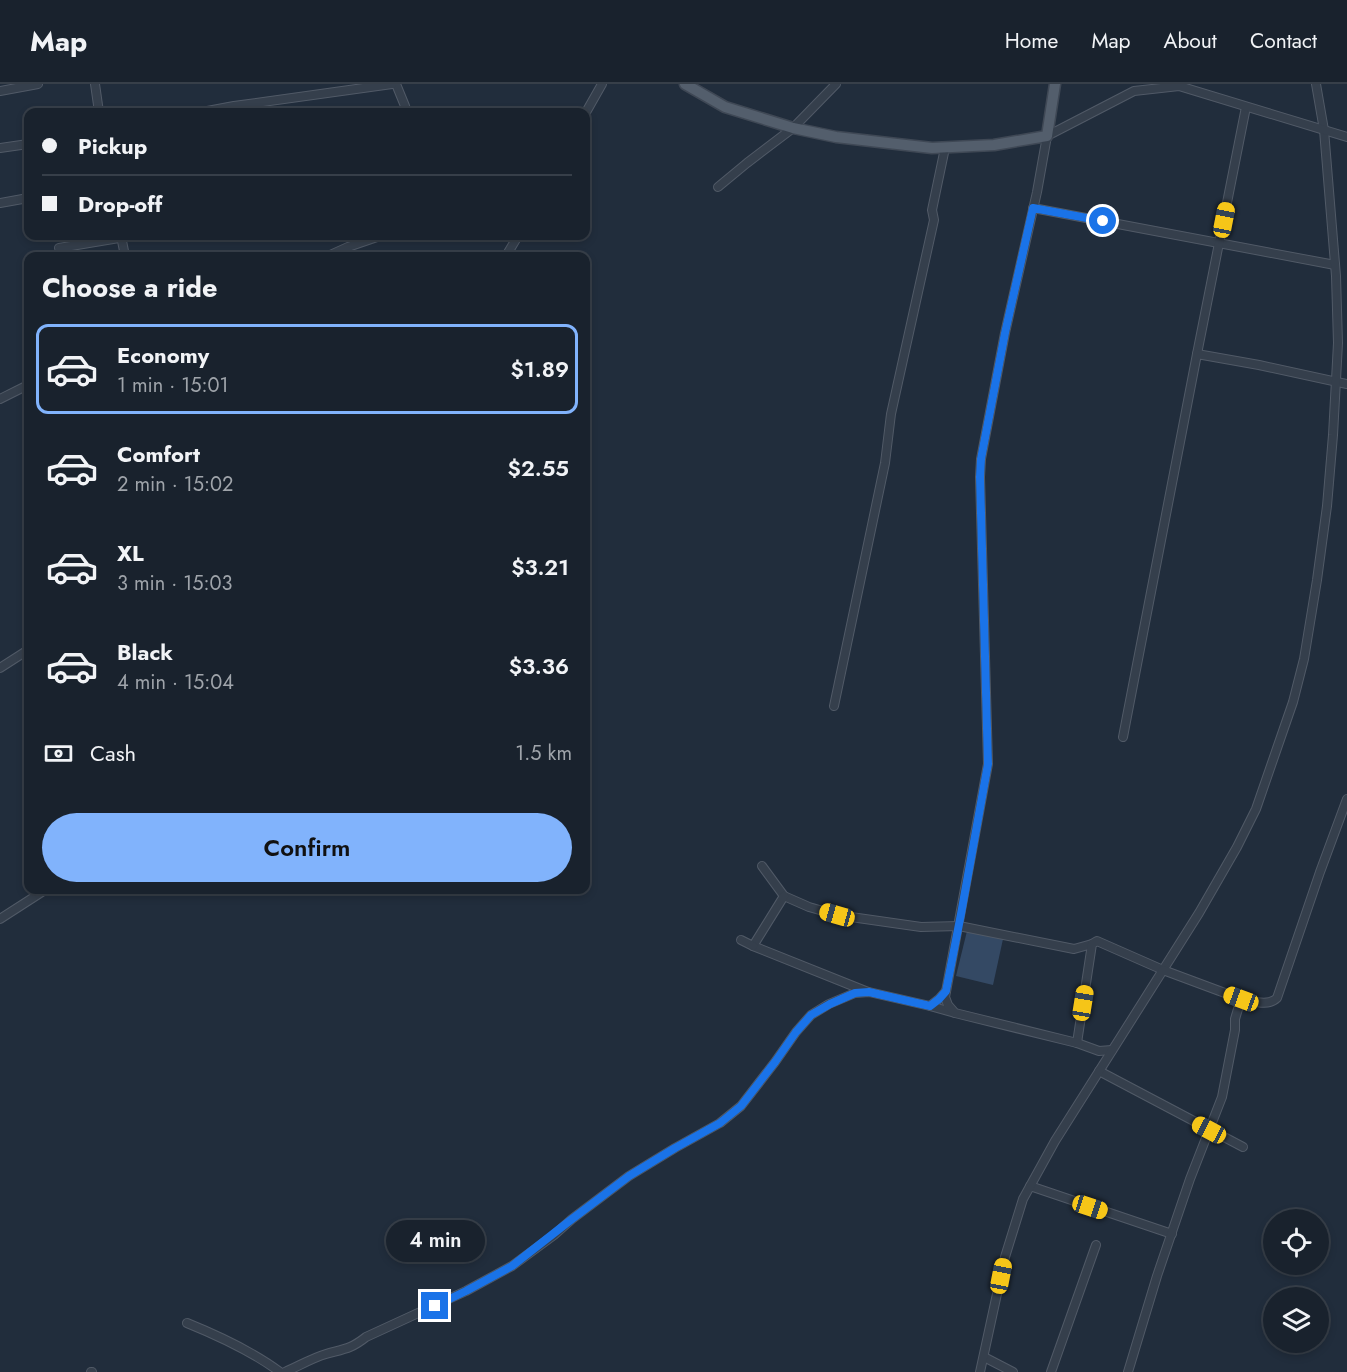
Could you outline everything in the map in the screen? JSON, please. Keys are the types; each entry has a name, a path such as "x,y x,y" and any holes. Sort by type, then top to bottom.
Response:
{"main road":[{"path":"685,84 725,107 793,128 932,148 994,145 1047,136 1055,84"}],"street":[{"path":"0,91 38,84"},
{"path":"95,84 98,108"},
{"path":"223,108 394,84 405,108"},
{"path":"588,108 602,84"},
{"path":"718,187 793,128 836,84"},
{"path":"980,1372 1005,1257 1023,1199 1055,1140 1199,913 1237,847 1256,808 1293,702 1304,659 1317,580 1337,382 1335,265 1324,130 1316,84"},
{"path":"956,1013 948,1005 945,996 988,764 981,459 1047,136 1134,88 1177,85 1347,137"},
{"path":"1123,737 1246,107"},
{"path":"0,148 24,145"},
{"path":"834,706 885,463 891,414 934,220 932,210 945,148"},
{"path":"0,203 24,199"},
{"path":"1033,208 1335,265"},
{"path":"59,248 100,240"},
{"path":"338,252 369,240"},
{"path":"1197,354 1347,384"},
{"path":"0,399 24,387"},
{"path":"0,668 24,653"},
{"path":"762,866 784,896 809,907 837,915 921,927 959,926 1074,949 1097,941 1163,970 1241,999 1265,1003 1273,1002 1277,998 1347,799"},
{"path":"0,919 39,894"},
{"path":"753,946 784,896"},
{"path":"741,940 869,992 1077,1043 1099,1051 1112,1050"},
{"path":"1077,1043 1092,944"},
{"path":"930,1006 946,991"},
{"path":"285,1372 325,1354 356,1346 366,1337 466,1291 512,1266 629,1176 720,1123 741,1106 811,1015 855,993 869,992"},
{"path":"1128,1372 1190,1179 1222,1097 1235,1030 1235,1019 1241,999"},
{"path":"1099,1071 1243,1147"},
{"path":"1030,1186 1172,1234"},
{"path":"1051,1372 1096,1245"},
{"path":"187,1323 266,1361 280,1372"},
{"path":"984,1357 1013,1372"}],"water":[{"path":"967,931 1003,939 993,985 956,976"}],"route":[{"path":"435,1306 512,1266 629,1176 720,1123 741,1106 811,1015 855,993 869,992 930,1006 946,991 988,764 980,477 981,459 1005,333 1033,208 1103,221"}]}
